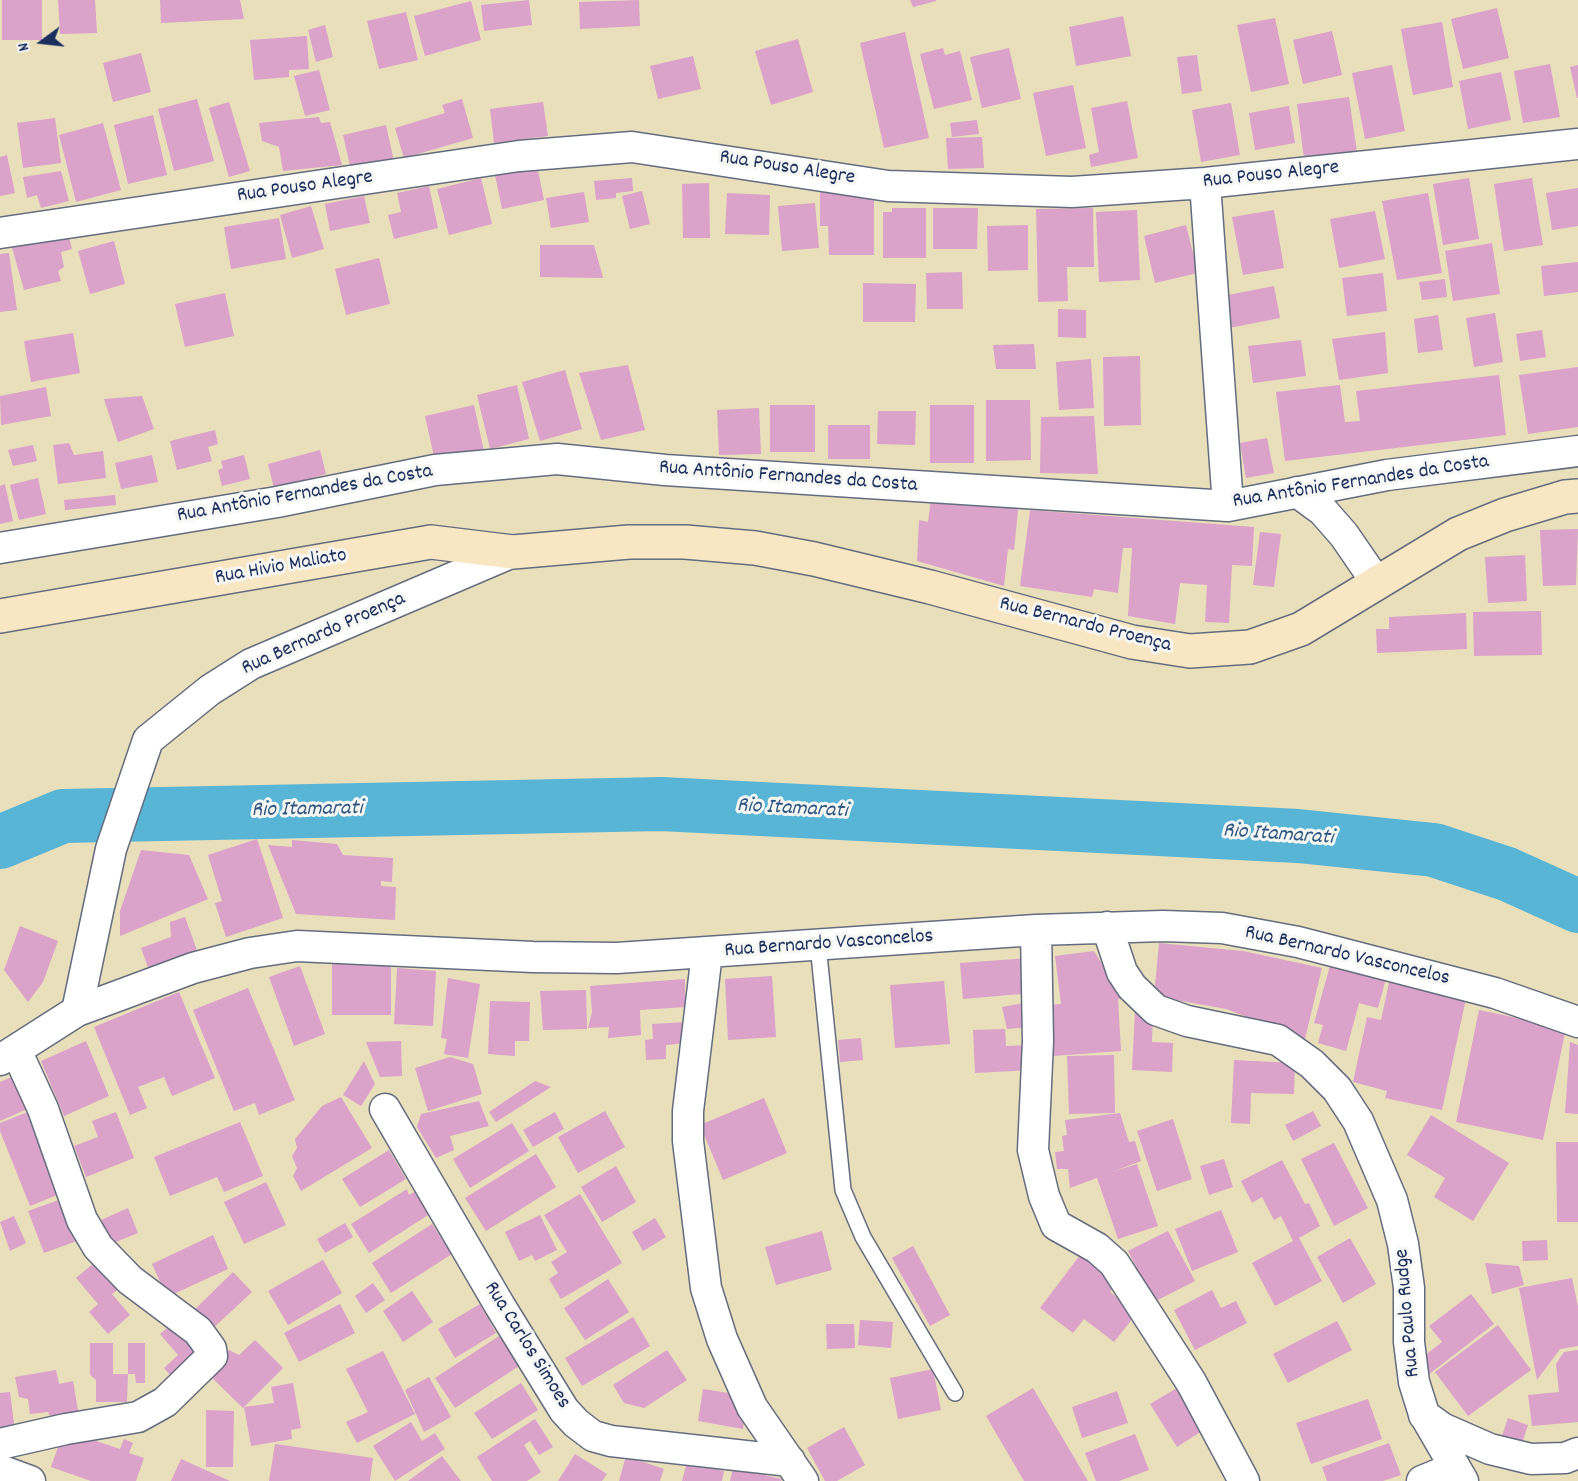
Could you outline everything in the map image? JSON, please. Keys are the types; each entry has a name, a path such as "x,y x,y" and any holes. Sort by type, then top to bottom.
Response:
{"street":[{"name":"Rua Pouso Alegre","path":"0,233 519,156 632,147 888,186 1072,192 1205,183 1578,144"},
{"path":"1205,183 1228,506"},
{"name":"Rua Antônio Fernandes da Costa","path":"0,548 277,502 435,470 557,459 665,470 1228,506 1387,475 1578,451"},
{"path":"1297,492 1323,511 1344,535 1377,583"},
{"name":"Rua Bernardo Proença","path":"563,547 629,542 674,542 755,548 814,559 930,587 1132,642 1190,651 1250,647 1301,629 1458,534 1505,515 1565,497 1578,496"},
{"name":"Rua Hivio Maliato","path":"0,616 431,543 513,552 563,547"},
{"name":"Rua Bernardo Proença","path":"77,1011 111,849 148,740 210,690 251,664 513,552"},
{"name":"Rua Bernardo Vasconcelos","path":"8,1055 77,1011 193,968 250,953 297,946 533,957 617,958 1107,927 1221,928 1298,942 1496,993 1578,1022"},
{"name":"Rua Paulo Rudge","path":"1107,927 1122,972 1132,987 1156,1010 1187,1021 1278,1040 1312,1064 1337,1089 1353,1113 1376,1158 1392,1200 1403,1244 1409,1288 1409,1342 1414,1382 1424,1414 1458,1474"},
{"path":"1036,930 1038,1041 1033,1150 1044,1196 1056,1226 1097,1248 1114,1263 1191,1382 1244,1481"},
{"path":"707,953 688,1111 688,1141 706,1288 722,1339 752,1407 796,1471"},
{"path":"0,1444 66,1429 138,1417 165,1402 212,1356 211,1349 198,1331 130,1280 98,1247 82,1220 43,1109 8,1055"},
{"name":"Rua Carlos Simoes","path":"385,1109 506,1315 564,1410 576,1424 593,1436 611,1441 796,1471"},
{"path":"1424,1414 1442,1428 1490,1449 1531,1459 1565,1458 1578,1453"},
{"path":"0,1470 30,1481"},
{"path":"1422,1481 1458,1474"}],"lane":[{"path":"818,945 843,1190 863,1237 955,1393"}],"building":[{"path":"2,0 42,0 42,40 2,40"},
{"path":"58,0 95,0 97,33 60,34"},
{"path":"160,0 240,0 244,19 161,23"},
{"path":"529,0 532,25 484,31 481,5"},
{"path":"639,0 640,26 580,29 579,2"},
{"path":"910,0 936,0 936,1 913,7"},
{"path":"471,1 481,40 425,56 414,16"},
{"path":"1497,8 1509,58 1463,69 1451,19"},
{"path":"406,12 418,60 379,69 367,21"},
{"path":"1123,16 1131,56 1076,66 1069,27"},
{"path":"1275,18 1289,84 1251,92 1237,25"},
{"path":"1442,22 1453,87 1413,95 1401,29"},
{"path":"325,25 333,57 316,62 308,30"},
{"path":"1332,31 1342,75 1303,84 1293,40"},
{"path":"905,32 929,138 884,148 860,43"},
{"path":"307,36 309,69 289,70 289,77 254,80 250,40"},
{"path":"798,39 813,92 771,105 755,51"},
{"path":"943,48 945,55 960,51 972,100 934,109 920,54"},
{"path":"1009,48 1021,99 982,108 970,57"},
{"path":"141,53 151,92 113,102 103,63"},
{"path":"1197,55 1202,91 1182,94 1177,57"},
{"path":"693,56 701,89 658,99 650,66"},
{"path":"1550,64 1560,117 1523,123 1514,71"},
{"path":"1392,65 1405,131 1365,139 1352,73"},
{"path":"1578,65 1578,98 1577,98 1570,67"},
{"path":"319,70 330,110 305,116 294,76"},
{"path":"1501,72 1511,120 1468,129 1459,81"},
{"path":"1073,85 1086,148 1046,156 1033,93"},
{"path":"1349,97 1357,152 1304,159 1297,104"},
{"path":"197,99 214,161 174,171 158,109"},
{"path":"462,99 473,138 404,158 395,128 445,113 442,105"},
{"path":"1127,101 1138,158 1091,167 1089,155 1099,152 1091,108"},
{"path":"229,102 250,171 229,177 209,108"},
{"path":"543,102 548,136 494,143 490,109"},
{"path":"1231,103 1240,155 1201,162 1192,110"},
{"path":"1289,106 1295,143 1255,150 1249,113"},
{"path":"153,115 167,175 128,184 114,125"},
{"path":"319,117 321,123 330,122 342,165 283,171 279,147 262,141 259,123"},
{"path":"55,118 61,163 23,168 17,123"},
{"path":"977,120 979,134 952,137 950,123"},
{"path":"103,123 121,190 76,202 59,135"},
{"path":"386,125 394,161 351,170 343,135"},
{"path":"982,137 984,168 948,169 946,138"},
{"path":"7,155 15,193 0,196 0,157"},
{"path":"537,166 544,200 502,209 495,175"},
{"path":"61,171 69,201 41,208 37,195 27,198 23,177"},
{"path":"481,178 492,224 449,235 437,189"},
{"path":"632,178 633,191 616,193 616,198 596,200 594,181"},
{"path":"1469,178 1479,239 1443,245 1433,184"},
{"path":"1532,178 1543,245 1504,251 1494,184"},
{"path":"709,183 710,238 683,238 682,184"},
{"path":"429,186 438,228 394,239 388,215 401,212 397,193"},
{"path":"1578,188 1578,226 1552,230 1546,193"},
{"path":"820,190 874,190 874,255 829,255 828,226 820,226"},
{"path":"642,191 650,224 630,229 622,196"},
{"path":"584,192 589,222 551,228 546,198"},
{"path":"727,193 770,195 769,235 725,234"},
{"path":"1428,193 1442,273 1397,280 1382,201"},
{"path":"364,196 370,223 330,231 325,204"},
{"path":"815,203 819,248 782,251 778,206"},
{"path":"311,206 324,249 292,258 280,215"},
{"path":"892,208 926,208 926,258 883,258 883,212 892,212"},
{"path":"933,208 978,208 977,249 933,249"},
{"path":"1093,208 1094,267 1067,267 1068,301 1038,302 1036,209"},
{"path":"1137,210 1140,280 1099,282 1096,212"},
{"path":"1274,210 1284,268 1243,275 1232,217"},
{"path":"1375,211 1385,259 1339,268 1330,219"},
{"path":"279,218 286,259 231,269 224,227"},
{"path":"1028,225 1028,270 988,271 987,226"},
{"path":"1186,225 1198,273 1155,283 1144,236"},
{"path":"67,229 72,249 61,252 64,267 58,271 61,281 24,290 11,244"},
{"path":"114,241 125,284 90,294 78,251"},
{"path":"1492,243 1500,294 1453,301 1445,251"},
{"path":"540,245 594,245 603,278 540,277"},
{"path":"9,253 17,310 0,312 0,254"},
{"path":"379,258 390,304 346,315 335,269"},
{"path":"1578,262 1578,292 1544,296 1541,266"},
{"path":"962,272 963,309 927,309 926,273"},
{"path":"1383,273 1387,311 1347,316 1342,278"},
{"path":"1445,279 1447,297 1422,300 1419,282"},
{"path":"863,283 916,284 915,322 863,322"},
{"path":"1274,286 1280,318 1224,329 1218,297"},
{"path":"225,293 234,336 185,347 175,304"},
{"path":"1058,309 1086,310 1086,338 1058,337"},
{"path":"1495,313 1503,362 1474,367 1466,318"},
{"path":"1438,315 1443,350 1418,353 1414,319"},
{"path":"1542,330 1546,357 1520,361 1516,334"},
{"path":"1385,332 1388,373 1339,380 1332,339"},
{"path":"73,333 80,373 31,382 24,341"},
{"path":"1301,340 1306,376 1253,383 1248,346"},
{"path":"1034,344 1036,369 996,369 993,345"},
{"path":"1140,356 1141,425 1104,426 1103,357"},
{"path":"1091,359 1094,408 1059,410 1056,362"},
{"path":"628,365 645,430 601,440 579,373"},
{"path":"1578,367 1578,427 1528,434 1519,375"},
{"path":"565,370 582,429 540,441 522,382"},
{"path":"1499,375 1506,435 1285,461 1276,392 1340,385 1345,422 1360,421 1356,391"},
{"path":"517,385 529,439 490,449 477,395"},
{"path":"46,387 51,416 1,425 0,396"},
{"path":"142,396 154,429 118,442 104,399"},
{"path":"986,400 1030,400 1031,460 986,461"},
{"path":"474,405 484,451 435,461 425,416"},
{"path":"770,405 815,405 815,452 770,452"},
{"path":"930,405 974,405 974,463 930,463"},
{"path":"759,408 761,454 719,455 717,410"},
{"path":"878,411 916,411 915,445 877,444"},
{"path":"1094,416 1098,474 1040,473 1041,417"},
{"path":"828,425 870,425 870,459 828,459"},
{"path":"215,430 218,444 208,447 212,461 177,470 170,441"},
{"path":"1267,438 1274,473 1246,478 1240,443"},
{"path":"69,443 74,455 103,451 106,478 58,484 53,445"},
{"path":"33,445 37,461 13,466 8,450"},
{"path":"320,450 326,474 274,489 268,464"},
{"path":"152,455 158,482 121,489 115,463"},
{"path":"244,455 250,479 222,486 218,470 223,468 221,461"},
{"path":"38,478 46,514 19,520 10,485"},
{"path":"5,484 13,521 0,524 0,486"},
{"path":"932,492 1019,501 1014,550 1008,549 1004,586 917,561 919,520 928,522"},
{"path":"115,495 116,505 65,510 64,500"},
{"path":"1030,510 1254,527 1252,566 1232,565 1229,623 1205,622 1207,585 1180,583 1175,624 1128,616 1132,548 1123,548 1118,593 1094,589 1092,597 1020,586"},
{"path":"1578,529 1576,585 1543,586 1540,530"},
{"path":"1260,532 1281,534 1274,587 1253,585"},
{"path":"1525,555 1527,601 1488,603 1485,557"},
{"path":"1541,611 1542,655 1474,656 1473,612"},
{"path":"1466,613 1467,649 1377,653 1376,629 1389,629 1389,617"},
{"path":"257,839 283,918 226,937 215,903 222,901 208,855"},
{"path":"292,840 337,844 343,855 393,858 392,882 381,881 381,886 396,887 395,920 296,914 268,845 292,847"},
{"path":"141,850 189,855 208,899 120,936 120,911"},
{"path":"185,917 199,956 150,973 141,948 171,937 170,922"},
{"path":"20,926 58,941 43,982 28,1002 4,970"},
{"path":"1159,943 1243,951 1322,968 1305,1039 1226,1009 1154,996"},
{"path":"1094,951 1124,999 1118,999 1121,1051 1053,1056 1048,1005 1061,1004 1055,956"},
{"path":"1333,955 1388,971 1378,1008 1359,1003 1346,1051 1318,1043 1323,1025 1314,1023"},
{"path":"1029,958 1032,993 963,999 960,963"},
{"path":"332,962 391,963 391,1015 332,1015"},
{"path":"300,966 325,1034 294,1046 269,977"},
{"path":"397,968 436,971 433,1026 394,1024"},
{"path":"772,976 776,1037 728,1040 725,979"},
{"path":"448,978 480,984 468,1058 444,1054 447,1039 441,1038"},
{"path":"1390,978 1467,994 1442,1110 1385,1098 1387,1091 1353,1082 1367,1017 1381,1020"},
{"path":"685,979 685,1007 640,1010 641,1035 608,1038 609,1027 588,1028 592,1012 590,986"},
{"path":"944,981 950,1044 895,1048 890,985"},
{"path":"248,988 295,1100 259,1115 255,1103 234,1111 193,1010"},
{"path":"586,990 587,1029 543,1030 540,991"},
{"path":"179,992 215,1078 172,1096 164,1077 138,1087 147,1108 130,1115 94,1027"},
{"path":"490,1001 530,1002 529,1041 515,1041 515,1056 488,1054"},
{"path":"1035,1001 1032,1027 1007,1029 1002,1007"},
{"path":"1479,1010 1566,1028 1543,1140 1456,1122"},
{"path":"1135,1011 1153,1012 1152,1042 1173,1043 1172,1072 1132,1070"},
{"path":"687,1022 688,1043 666,1045 666,1059 646,1060 645,1040 653,1039 652,1024"},
{"path":"1005,1029 1006,1046 1031,1045 1033,1070 975,1073 973,1030"},
{"path":"861,1038 863,1060 840,1062 838,1040"},
{"path":"86,1041 109,1096 64,1116 41,1061"},
{"path":"401,1041 402,1076 380,1077 366,1042"},
{"path":"1570,1042 1578,1045 1578,1114 1565,1113"},
{"path":"1114,1055 1115,1113 1069,1114 1067,1056"},
{"path":"450,1057 473,1064 482,1094 428,1111 415,1068"},
{"path":"1234,1060 1295,1063 1294,1094 1251,1093 1250,1124 1231,1123"},
{"path":"364,1061 375,1084 361,1106 343,1095"},
{"path":"19,1074 34,1106 0,1121 0,1082"},
{"path":"535,1081 551,1087 496,1122 489,1112"},
{"path":"341,1097 372,1148 301,1191 293,1176 297,1168 292,1156 297,1148 295,1139 322,1106"},
{"path":"764,1098 787,1153 723,1180 700,1125"},
{"path":"479,1101 489,1126 450,1136 454,1150 436,1158 417,1127 421,1114"},
{"path":"30,1111 62,1193 30,1206 0,1131 0,1123"},
{"path":"605,1111 625,1147 578,1173 558,1137"},
{"path":"1313,1111 1321,1126 1293,1141 1285,1125"},
{"path":"116,1112 134,1158 86,1177 74,1146 98,1137 92,1121"},
{"path":"555,1112 564,1129 533,1147 523,1130"},
{"path":"1120,1113 1129,1142 1135,1141 1141,1161 1112,1172 1137,1164 1158,1226 1118,1239 1097,1178 1070,1188 1068,1169 1057,1169 1055,1152 1064,1151 1062,1136 1067,1135 1065,1120"},
{"path":"1431,1115 1509,1163 1473,1221 1434,1197 1445,1178 1407,1155"},
{"path":"1173,1119 1192,1179 1157,1191 1137,1131"},
{"path":"240,1122 263,1176 224,1192 217,1177 170,1196 154,1157"},
{"path":"512,1123 529,1151 470,1188 453,1159"},
{"path":"1556,1142 1578,1142 1578,1222 1557,1222"},
{"path":"1334,1143 1368,1208 1334,1226 1301,1159"},
{"path":"389,1150 406,1179 360,1207 342,1179"},
{"path":"536,1154 556,1187 486,1231 465,1198"},
{"path":"1224,1159 1233,1187 1209,1195 1200,1166"},
{"path":"1282,1160 1305,1204 1309,1203 1320,1226 1299,1238 1322,1281 1275,1306 1252,1263 1293,1241 1281,1216 1274,1220 1262,1197 1252,1203 1241,1181"},
{"path":"616,1166 636,1202 602,1222 581,1187"},
{"path":"266,1182 286,1225 244,1244 224,1202"},
{"path":"422,1187 436,1210 369,1253 351,1224 407,1189 409,1195"},
{"path":"580,1194 622,1263 561,1299 549,1279 558,1273 551,1262 567,1252 544,1215"},
{"path":"67,1197 82,1239 44,1253 28,1211"},
{"path":"128,1208 138,1233 111,1244 101,1220"},
{"path":"1221,1210 1238,1252 1192,1271 1175,1229"},
{"path":"540,1215 557,1250 535,1261 532,1255 519,1261 505,1232"},
{"path":"14,1216 26,1243 10,1251 0,1222"},
{"path":"655,1218 666,1237 643,1251 632,1232"},
{"path":"345,1223 353,1237 325,1253 317,1239"},
{"path":"432,1224 452,1254 391,1293 372,1263"},
{"path":"822,1231 832,1270 776,1285 765,1247"},
{"path":"1168,1231 1195,1281 1154,1302 1128,1251"},
{"path":"213,1235 228,1269 167,1297 152,1264"},
{"path":"1350,1238 1376,1284 1343,1303 1317,1257"},
{"path":"1547,1240 1548,1260 1523,1261 1522,1241"},
{"path":"913,1246 950,1315 930,1326 892,1258"},
{"path":"1080,1255 1116,1283 1110,1292 1137,1313 1114,1342 1084,1319 1073,1333 1040,1308"},
{"path":"102,1256 125,1284 112,1294 130,1315 108,1334 89,1312 98,1304 76,1278"},
{"path":"323,1260 342,1293 288,1325 268,1291"},
{"path":"1485,1263 1519,1266 1524,1285 1492,1294"},
{"path":"233,1272 252,1292 209,1332 191,1313"},
{"path":"1572,1278 1578,1307 1578,1346 1560,1349 1537,1380 1519,1288"},
{"path":"608,1279 629,1312 585,1340 564,1308"},
{"path":"373,1283 385,1300 366,1313 355,1296"},
{"path":"1212,1290 1221,1308 1236,1301 1247,1323 1195,1350 1174,1310"},
{"path":"412,1291 433,1322 403,1342 383,1311"},
{"path":"1471,1294 1494,1324 1428,1375 1424,1356 1442,1342 1429,1326"},
{"path":"340,1304 355,1333 299,1362 284,1333"},
{"path":"480,1304 496,1333 455,1358 438,1329"},
{"path":"633,1317 650,1346 582,1386 565,1358"},
{"path":"177,1320 207,1355 176,1382 164,1368 178,1355 160,1334"},
{"path":"860,1320 893,1322 891,1348 858,1345"},
{"path":"1337,1321 1352,1350 1288,1383 1273,1354"},
{"path":"826,1324 854,1324 855,1348 827,1349"},
{"path":"1498,1325 1531,1370 1468,1416 1435,1372"},
{"path":"499,1336 519,1366 455,1408 435,1378"},
{"path":"255,1340 283,1368 243,1408 206,1372 229,1350 239,1355"},
{"path":"90,1343 113,1343 113,1374 128,1374 127,1402 96,1402 96,1380 90,1375"},
{"path":"128,1343 145,1343 145,1383 136,1383 135,1374 128,1374"},
{"path":"667,1350 687,1380 644,1408 624,1403 613,1385"},
{"path":"1578,1350 1578,1422 1532,1426 1528,1395 1559,1392 1556,1364 1564,1352"},
{"path":"383,1351 415,1414 357,1443 346,1422 368,1412 346,1369"},
{"path":"933,1369 941,1410 898,1419 890,1378"},
{"path":"56,1370 59,1384 73,1381 79,1416 52,1420 48,1412 30,1414 28,1399 19,1397 15,1377"},
{"path":"429,1377 451,1417 424,1432 405,1390"},
{"path":"293,1383 301,1428 291,1430 292,1439 251,1446 244,1407 274,1403 271,1387"},
{"path":"521,1383 538,1410 492,1439 474,1413"},
{"path":"1182,1385 1208,1427 1177,1447 1150,1404"},
{"path":"1033,1388 1088,1481 1024,1481 986,1416"},
{"path":"703,1389 735,1394 746,1409 743,1429 698,1421"},
{"path":"1117,1391 1128,1423 1082,1438 1072,1407"},
{"path":"10,1392 15,1431 0,1433 0,1393"},
{"path":"1368,1399 1382,1439 1311,1464 1296,1423"},
{"path":"206,1410 234,1411 233,1467 206,1467"},
{"path":"1508,1418 1528,1425 1520,1449 1500,1442"},
{"path":"535,1419 553,1447 539,1455 530,1441 524,1445 541,1472 527,1481 492,1481 477,1457"},
{"path":"411,1422 422,1441 435,1433 445,1449 395,1481 373,1446"},
{"path":"844,1427 865,1465 837,1481 825,1481 807,1448"},
{"path":"64,1430 120,1449 124,1439 133,1443 129,1453 144,1458 136,1481 91,1481 51,1467"},
{"path":"1135,1434 1149,1470 1119,1481 1096,1481 1085,1453"},
{"path":"1389,1443 1401,1475 1383,1481 1327,1481 1322,1467"},
{"path":"275,1444 373,1458 370,1481 269,1481"},
{"path":"575,1454 607,1474 602,1481 558,1481"},
{"path":"442,1456 461,1481 408,1481"},
{"path":"626,1456 664,1469 660,1481 619,1481"},
{"path":"181,1459 230,1481 171,1481"},
{"path":"687,1462 724,1471 722,1481 682,1481"},
{"path":"733,1468 782,1479 781,1481 730,1481"}],"waterway":[{"name":"Rio Itamarati","path":"0,842 63,816 661,804 1298,836 1434,850 1507,874 1578,906"}]}
